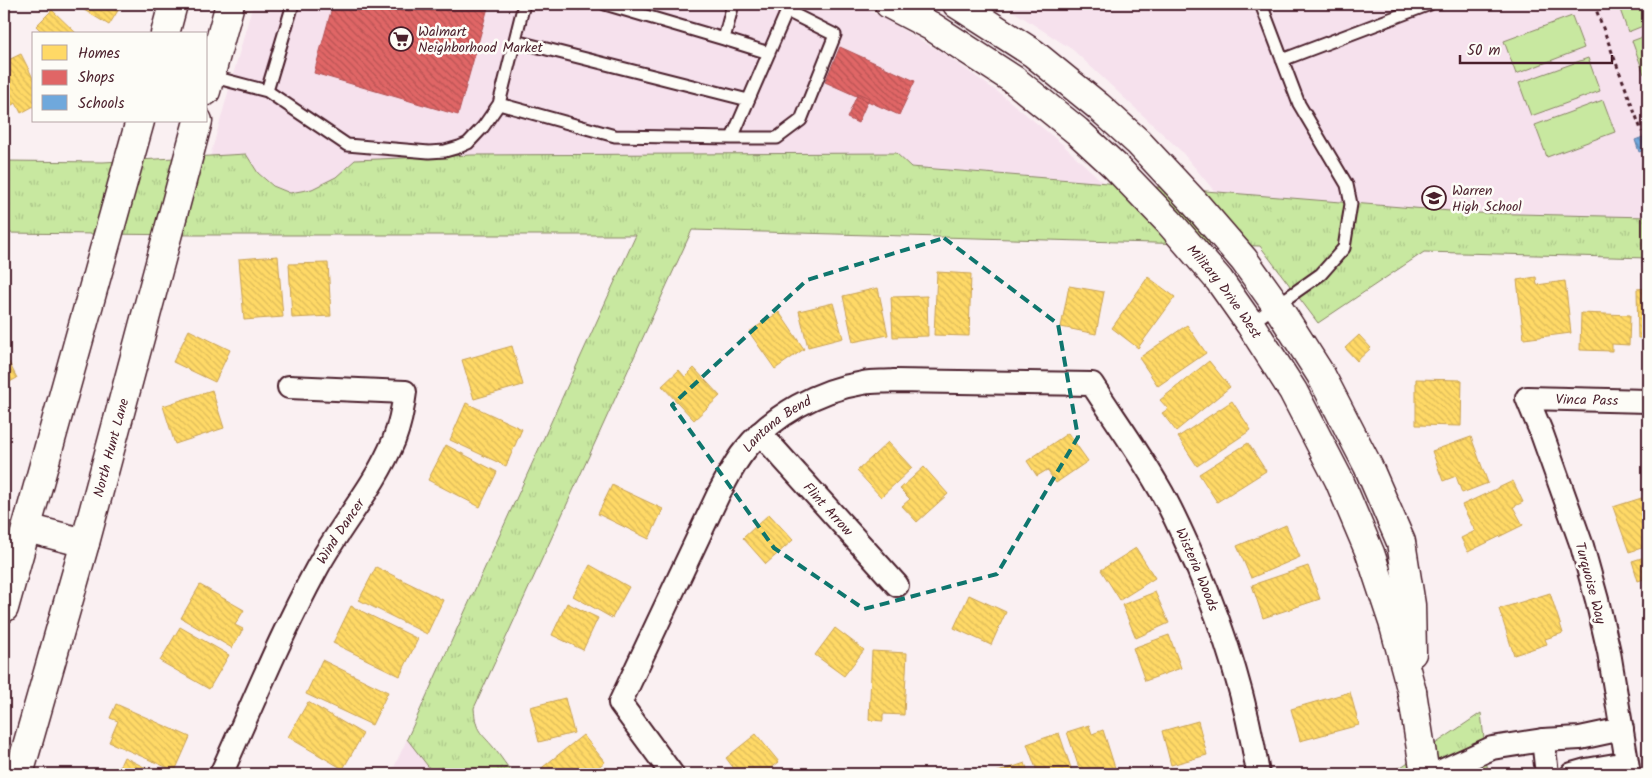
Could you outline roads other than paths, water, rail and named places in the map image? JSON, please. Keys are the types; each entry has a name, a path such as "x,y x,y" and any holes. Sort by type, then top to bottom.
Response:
{"main road":[{"path":"166,32 173,4"},
{"path":"208,84 230,4"},
{"name":"Military Drive West","path":"889,4 931,26 1014,80 1077,131 1115,166 1169,222 1219,280 1250,324 1293,391 1339,480 1370,553 1393,622 1412,692 1425,774"},
{"name":"Military Drive West","path":"957,4 1033,53 1098,106 1138,142 1193,200 1244,260 1277,306 1321,374 1368,466 1401,542 1411,605 1412,692"},
{"path":"4,608 140,122"},
{"name":"North Hunt Lane","path":"18,774 85,543 198,122"},
{"path":"27,528 85,543"}],"street":[{"name":"Lantana Bend","path":"672,774 620,703 719,493 736,463 760,433 790,410 811,399 837,389 864,383 894,381 1092,384"},
{"name":"Wisteria Woods","path":"1092,384 1158,485 1178,524 1207,590 1225,637 1245,706 1258,774"},
{"name":"Wind Dancer","path":"221,774 302,596 319,564 381,467 394,440 402,415 405,392 289,387"},
{"name":"Vinca Pass","path":"1527,398 1648,401"},
{"name":"Turquoise Way","path":"1527,398 1542,434 1582,546 1610,652 1628,769"},
{"name":"Flint Arrow","path":"760,433 897,585"},
{"path":"1435,774 1492,748 1543,740 1580,738 1622,729"},
{"path":"1543,740 1547,774"},
{"path":"1572,774 1586,770 1628,769"}],"lane":[{"path":"267,91 293,4"},
{"path":"208,84 267,91 346,145 429,152 445,151 468,143 498,104 524,4"},
{"path":"605,4 769,53"},
{"path":"724,39 733,4"},
{"path":"1250,324 1321,274 1344,248 1351,204 1347,184 1299,104 1262,4"},
{"path":"1282,60 1430,4"},
{"path":"498,104 615,136 732,138 777,138 801,120 835,35 789,7 732,138"},
{"path":"515,41 748,100"}],"place":[{"name":"Walmart Neighborhood Market","path":"401,39"},
{"name":"Warren High School","path":"1434,198"}]}
